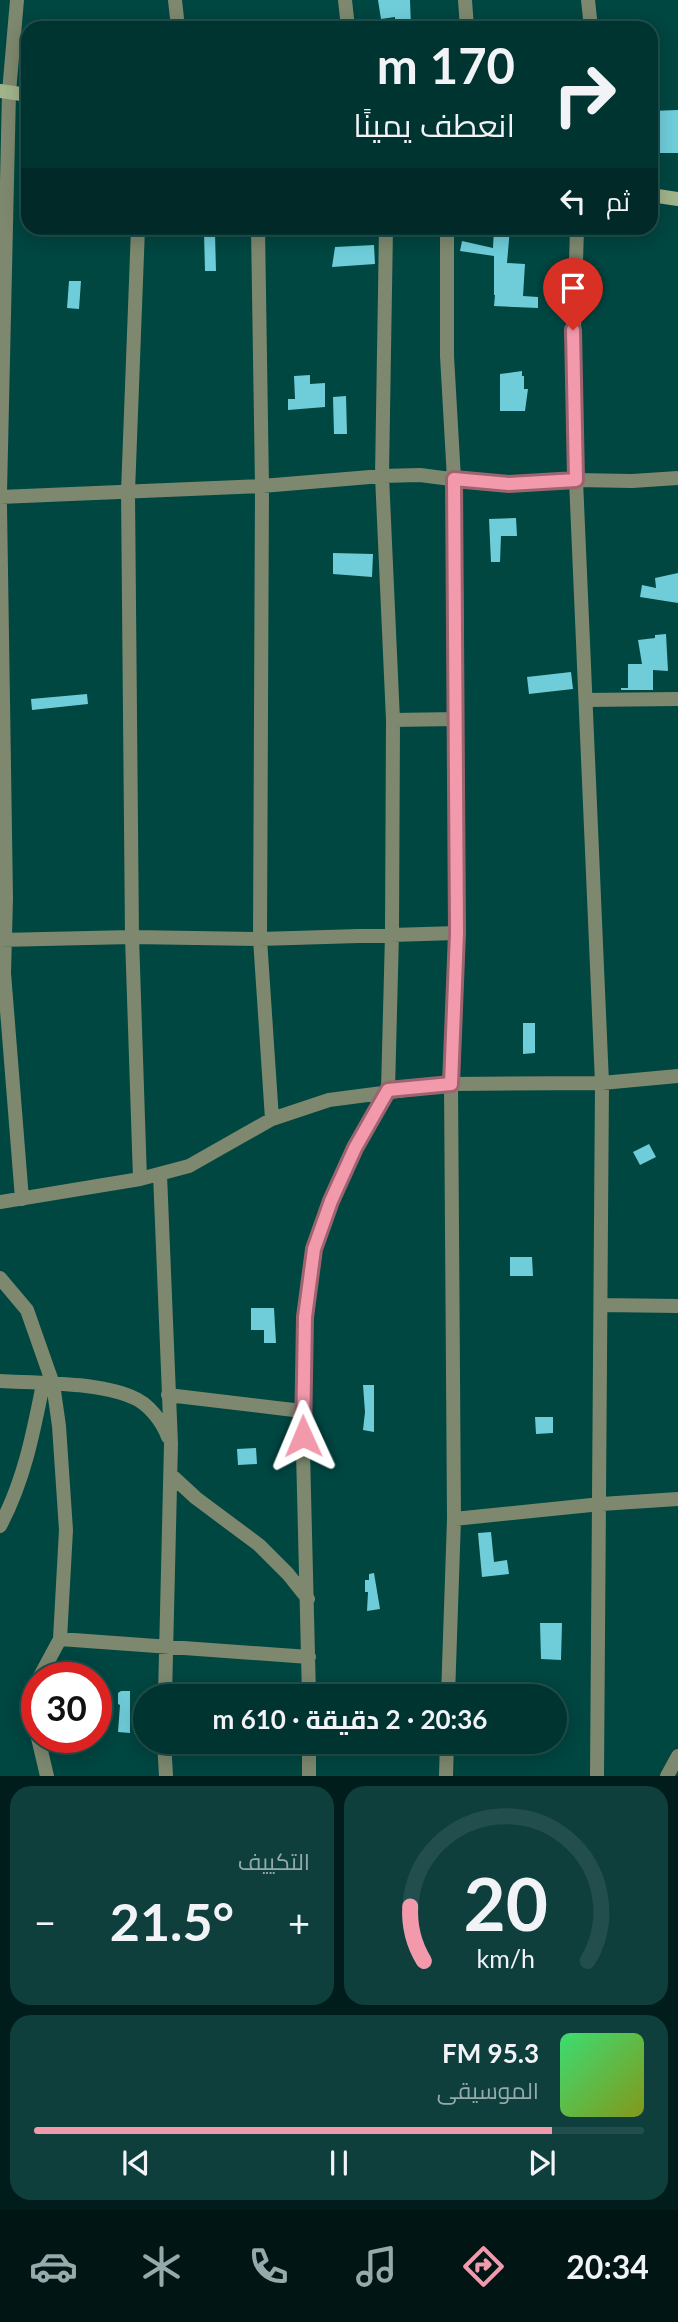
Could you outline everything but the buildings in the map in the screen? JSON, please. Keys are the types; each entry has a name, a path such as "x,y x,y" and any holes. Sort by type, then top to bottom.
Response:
{"street":[{"path":"17,0 5,91 0,495 262,486 420,475 509,484 678,478"},
{"path":"175,0 177,21"},
{"path":"345,0 347,21"},
{"path":"466,0 467,21"},
{"path":"588,0 590,21"},
{"path":"658,196 678,199"},
{"path":"138,235 128,492 132,937 139,1178"},
{"path":"258,235 262,486 260,939 272,1119"},
{"path":"309,1684 302,1411 305,1317 314,1249 331,1201 355,1148 388,1090 393,720 383,476 386,235"},
{"path":"447,235 447,356 454,479 457,719 457,933 451,1084 454,1519 448,1684"},
{"path":"577,235 573,330 576,480 602,1083 597,1776"},
{"path":"0,505 6,898 2,940 6,1021 22,1199"},
{"path":"586,700 678,699"},
{"path":"393,720 457,719"},
{"path":"2,940 132,937 260,939 457,933"},
{"path":"0,1202 160,1174 197,1162 272,1119 329,1100 388,1090 451,1084 602,1083 678,1076"},
{"path":"160,1174 172,1444 165,1684"},
{"path":"0,1278 27,1310 59,1426 66,1530 60,1639 48,1662"},
{"path":"601,1305 678,1306"},
{"path":"0,1381 104,1390 134,1397 162,1423 172,1444"},
{"path":"0,1526 14,1499 24,1470 48,1384"},
{"path":"168,1395 302,1411"},
{"path":"171,1475 196,1498 259,1545 308,1599"},
{"path":"454,1519 678,1499"},
{"path":"60,1639 309,1657"},
{"path":"41,1753 47,1776"},
{"path":"165,1754 166,1776"},
{"path":"309,1754 309,1776"},
{"path":"446,1776 447,1754"},
{"path":"667,1776 678,1756"}],"route":[{"path":"303,1436 305,1317 314,1249 331,1201 355,1148 388,1090 451,1084 457,933 454,479 509,484 576,480 573,330"}]}
